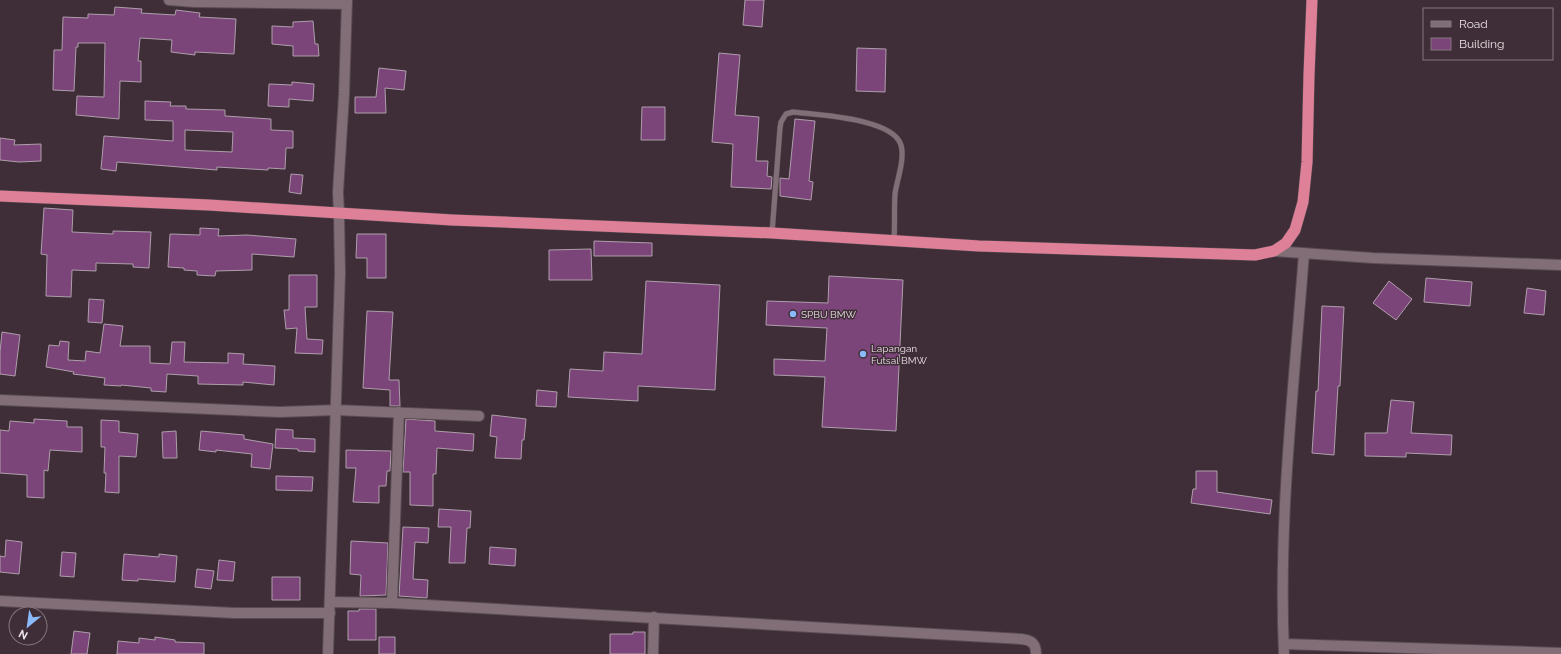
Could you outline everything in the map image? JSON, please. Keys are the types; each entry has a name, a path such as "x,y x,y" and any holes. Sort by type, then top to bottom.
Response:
{"highway":[{"path":"0,196 209,205 339,214 772,233 979,246 1125,250 1205,255 1255,256 1274,250 1286,243 1295,230 1303,202 1307,162 1312,0"}],"street":[{"path":"169,0 194,2 347,2 344,95 338,192 340,273 328,654"},
{"path":"1274,250 1373,258 1561,265"},
{"path":"1304,253 1286,477 1283,580 1284,649 1561,653"},
{"path":"0,400 280,412 336,410 479,416"},
{"path":"392,603 399,412"},
{"path":"0,601 234,612 330,613"},
{"path":"330,602 392,603 1027,639 1033,642 1036,654"},
{"path":"653,654 654,617"}],"lane":[{"path":"772,233 780,128 784,116 793,112 868,122 888,131 899,141 902,150 895,193 894,240"}],"building":[{"path":"745,0 764,0 762,27 743,25"},
{"path":"115,7 142,9 141,13 175,15 176,10 200,13 199,17 236,19 234,54 195,52 195,55 171,52 172,40 140,38 138,61 141,61 141,82 120,81 119,119 76,115 77,96 104,97 105,43 78,43 78,47 76,47 74,91 53,90 54,50 62,50 63,17 88,18 88,14 114,15"},
{"path":"313,21 315,44 318,44 319,56 293,56 293,46 272,44 272,26 293,27 293,22"},
{"path":"857,48 886,49 885,92 856,91"},
{"path":"719,53 740,55 735,115 759,117 756,161 768,161 767,176 772,177 771,189 731,187 733,144 712,142"},
{"path":"379,68 406,71 404,90 385,88 386,113 355,113 355,97 376,97"},
{"path":"292,82 314,84 313,101 289,99 289,107 268,106 269,84 292,85"},
{"path":"145,101 171,102 170,106 186,106 186,109 225,110 225,116 271,119 271,130 293,131 293,148 286,148 285,169 268,168 268,170 217,167 217,170 117,162 116,171 101,169 104,136 173,141 173,121 145,120","holes":["185,130 233,132 232,152 185,150"]},
{"path":"642,107 665,107 665,140 641,140"},
{"path":"795,119 815,121 809,181 813,182 811,200 780,196 780,178 789,179"},
{"path":"0,138 15,140 14,145 41,144 41,161 19,162 0,160"},
{"path":"291,174 303,175 301,194 289,192"},
{"path":"44,208 73,210 72,232 113,234 113,231 151,232 149,268 133,267 133,264 96,263 96,271 72,270 71,297 46,296 47,255 41,254"},
{"path":"200,228 219,229 218,236 247,235 296,239 294,257 252,254 252,270 216,271 215,276 197,275 197,271 168,267 170,234 200,235"},
{"path":"357,234 386,234 386,278 367,278 367,258 356,258"},
{"path":"594,241 652,243 652,256 594,256"},
{"path":"591,249 592,280 549,280 549,250"},
{"path":"289,275 317,275 317,307 305,307 307,339 323,340 322,354 295,353 297,328 286,329 284,310 289,310"},
{"name":"Lapangan Futsal BMW","path":"829,276 903,280 896,431 822,427 825,377 774,375 774,359 825,361 827,328 766,325 767,301 828,303"},
{"path":"1426,278 1472,282 1470,306 1424,302"},
{"path":"646,281 720,285 715,390 638,386 638,401 568,397 570,369 603,371 604,352 642,354"},
{"path":"1389,281 1412,299 1396,320 1373,303"},
{"path":"1527,288 1546,291 1544,315 1524,313"},
{"path":"89,299 104,300 102,323 88,322"},
{"path":"1322,306 1344,307 1340,386 1338,386 1334,455 1312,453 1316,391 1318,391"},
{"path":"367,311 393,312 389,380 399,380 400,406 390,406 390,390 363,388"},
{"path":"104,324 123,326 120,346 150,346 150,363 170,364 172,342 185,342 184,362 228,363 228,353 244,354 243,364 275,366 274,385 243,382 243,385 198,384 198,376 167,374 166,392 151,391 151,388 104,385 105,378 73,374 74,372 46,367 49,345 59,346 60,341 69,342 68,360 85,361 86,351 100,353"},
{"path":"2,332 20,335 15,376 0,374"},
{"path":"537,390 557,392 556,407 536,406"},
{"path":"1391,400 1414,402 1411,433 1452,435 1451,455 1406,453 1406,457 1365,456 1365,433 1387,433"},
{"path":"492,415 526,419 524,440 522,440 521,459 495,458 497,437 490,436"},
{"path":"34,419 67,421 67,427 82,427 82,452 50,450 48,471 44,470 44,498 27,497 27,475 0,473 0,430 9,431 10,421 34,423"},
{"path":"406,419 435,421 435,431 474,434 473,451 437,448 436,474 433,474 433,506 410,505 410,472 403,472"},
{"path":"101,420 119,421 119,432 138,434 136,457 119,456 119,493 105,492 105,447 101,447"},
{"path":"276,429 293,430 293,438 315,439 315,452 298,451 298,449 275,448"},
{"path":"176,431 177,458 163,458 162,432"},
{"path":"201,431 244,435 244,439 273,444 270,469 251,467 252,454 216,450 216,452 199,450"},
{"path":"346,450 391,451 390,471 387,471 386,486 379,486 379,503 353,502 356,468 346,468"},
{"path":"1196,471 1217,471 1217,492 1272,500 1270,514 1191,503 1193,489 1196,489"},
{"path":"276,476 313,477 312,491 276,490"},
{"path":"439,509 471,511 470,528 467,528 465,563 449,563 451,527 438,527"},
{"path":"403,527 429,528 428,543 415,542 413,579 428,580 427,598 399,596"},
{"path":"6,540 22,542 19,574 0,572 0,556 5,557"},
{"path":"351,541 388,543 386,595 360,596 361,575 350,574"},
{"path":"490,547 516,549 515,566 489,564"},
{"path":"62,552 76,553 74,577 60,576"},
{"path":"124,554 159,557 159,554 177,556 175,582 138,579 138,581 122,580"},
{"path":"219,560 235,562 233,581 217,580"},
{"path":"197,569 214,571 211,589 195,587"},
{"path":"272,577 300,577 300,600 272,600"},
{"path":"359,609 376,609 376,640 348,640 348,611 359,611"},
{"path":"74,631 90,633 87,654 71,654"},
{"path":"633,632 645,632 645,654 610,654 610,634 633,634"},
{"path":"155,637 175,640 175,642 204,643 204,654 117,654 118,641 139,643 139,638 155,640"},
{"path":"379,637 395,637 395,654 379,654"}],"place":[{"name":"SPBU BMW","path":"793,314"},
{"name":"Lapangan Futsal BMW","path":"863,354"}]}
